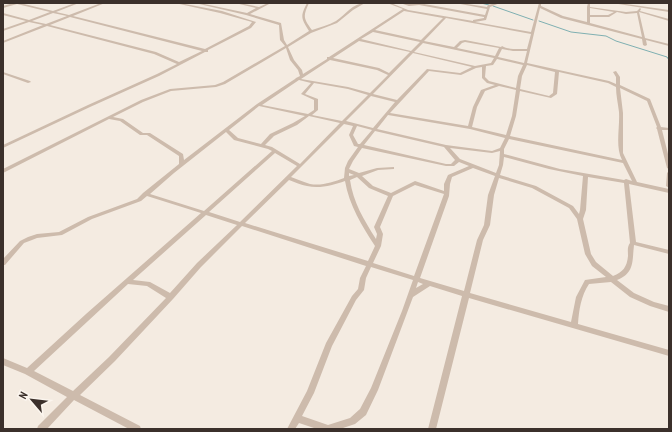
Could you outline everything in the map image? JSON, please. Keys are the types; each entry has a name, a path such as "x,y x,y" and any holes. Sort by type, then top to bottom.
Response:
{"street":[{"path":"3,7 16,3 208,51"},
{"path":"3,29 74,3"},
{"path":"3,42 104,3"},
{"path":"3,147 208,51 250,27 254,22 221,12 176,3"},
{"path":"196,3 247,14 280,24 282,40 287,47 292,60 300,70 300,78"},
{"path":"236,3 249,4 258,8"},
{"path":"247,14 270,3"},
{"path":"308,3 303,13 310,32"},
{"path":"3,171 125,108 170,90 216,86 224,83 310,32 336,22 352,9 364,3"},
{"path":"388,3 407,10 445,18 532,33"},
{"path":"401,3 409,5 421,3 485,16"},
{"path":"456,3 488,8 497,4"},
{"path":"490,3 497,4"},
{"path":"613,3 668,11"},
{"path":"634,3 640,7"},
{"path":"221,8 226,5"},
{"path":"432,429 480,240 487,225 491,195 498,176 502,152 514,116 516,88 525,65 540,5 562,18 669,44"},
{"path":"588,24 589,5 617,11 638,12 669,20"},
{"path":"640,7 638,12 645,46"},
{"path":"468,22 481,20 485,16 488,8"},
{"path":"3,263 22,242 30,238 60,234 90,218 139,200 258,105 328,58 360,40 393,16 407,10"},
{"path":"588,16 608,16 617,11"},
{"path":"3,14 155,53 180,64"},
{"path":"3,17 8,15"},
{"path":"41,429 72,396 112,359 240,223 300,166 445,18"},
{"path":"373,31 557,72 609,82 649,100 669,168"},
{"path":"360,40 475,68"},
{"path":"454,49 461,42 465,41 528,50"},
{"path":"378,246 368,231 348,189 347,166 375,129 428,70 457,74 466,73 475,68 492,64 502,47"},
{"path":"328,58 378,69 389,74"},
{"path":"484,66 484,80 546,96 553,96 557,72"},
{"path":"615,72 618,77 622,153 624,162 635,183"},
{"path":"3,73 29,82"},
{"path":"300,78 398,102"},
{"path":"262,146 272,135 295,124 316,110 316,99 303,94 313,82"},
{"path":"470,128 475,107 483,90 500,85"},
{"path":"258,105 343,122 446,146 502,152 527,162 669,191"},
{"path":"388,114 470,128 624,162"},
{"path":"108,118 121,120 142,134 148,134 181,155 182,165"},
{"path":"355,125 351,139 356,145 446,166 458,160"},
{"path":"658,128 669,129"},
{"path":"227,130 236,139 275,151 300,166"},
{"path":"446,146 458,160 498,176 534,187 571,207 580,219 590,259 632,295 652,304 669,309"},
{"path":"28,372 74,328 207,213 275,151"},
{"path":"298,418 328,429 352,421 363,412 374,390 410,296 446,193 450,176 473,166"},
{"path":"288,178 308,185 318,186 347,179 377,169 392,168"},
{"path":"347,170 358,175 371,187 391,195"},
{"path":"669,173 669,186"},
{"path":"580,219 583,210 586,175"},
{"path":"574,325 576,308 581,290 587,282 620,277 627,270 632,258 631,246 633,243 626,181"},
{"path":"292,429 321,369 329,345 354,298 360,290 363,278 378,246 380,234 377,227 391,195 415,183 446,193"},
{"path":"145,194 467,295 669,353"},
{"path":"633,243 669,252"},
{"path":"128,282 148,284 171,297"},
{"path":"410,296 429,283"},
{"path":"3,361 28,372 137,429"}],"waterway":[{"path":"481,3 489,5"},
{"path":"493,6 533,20"},
{"path":"539,21 571,32 606,36 616,41 667,57 669,60"}]}
